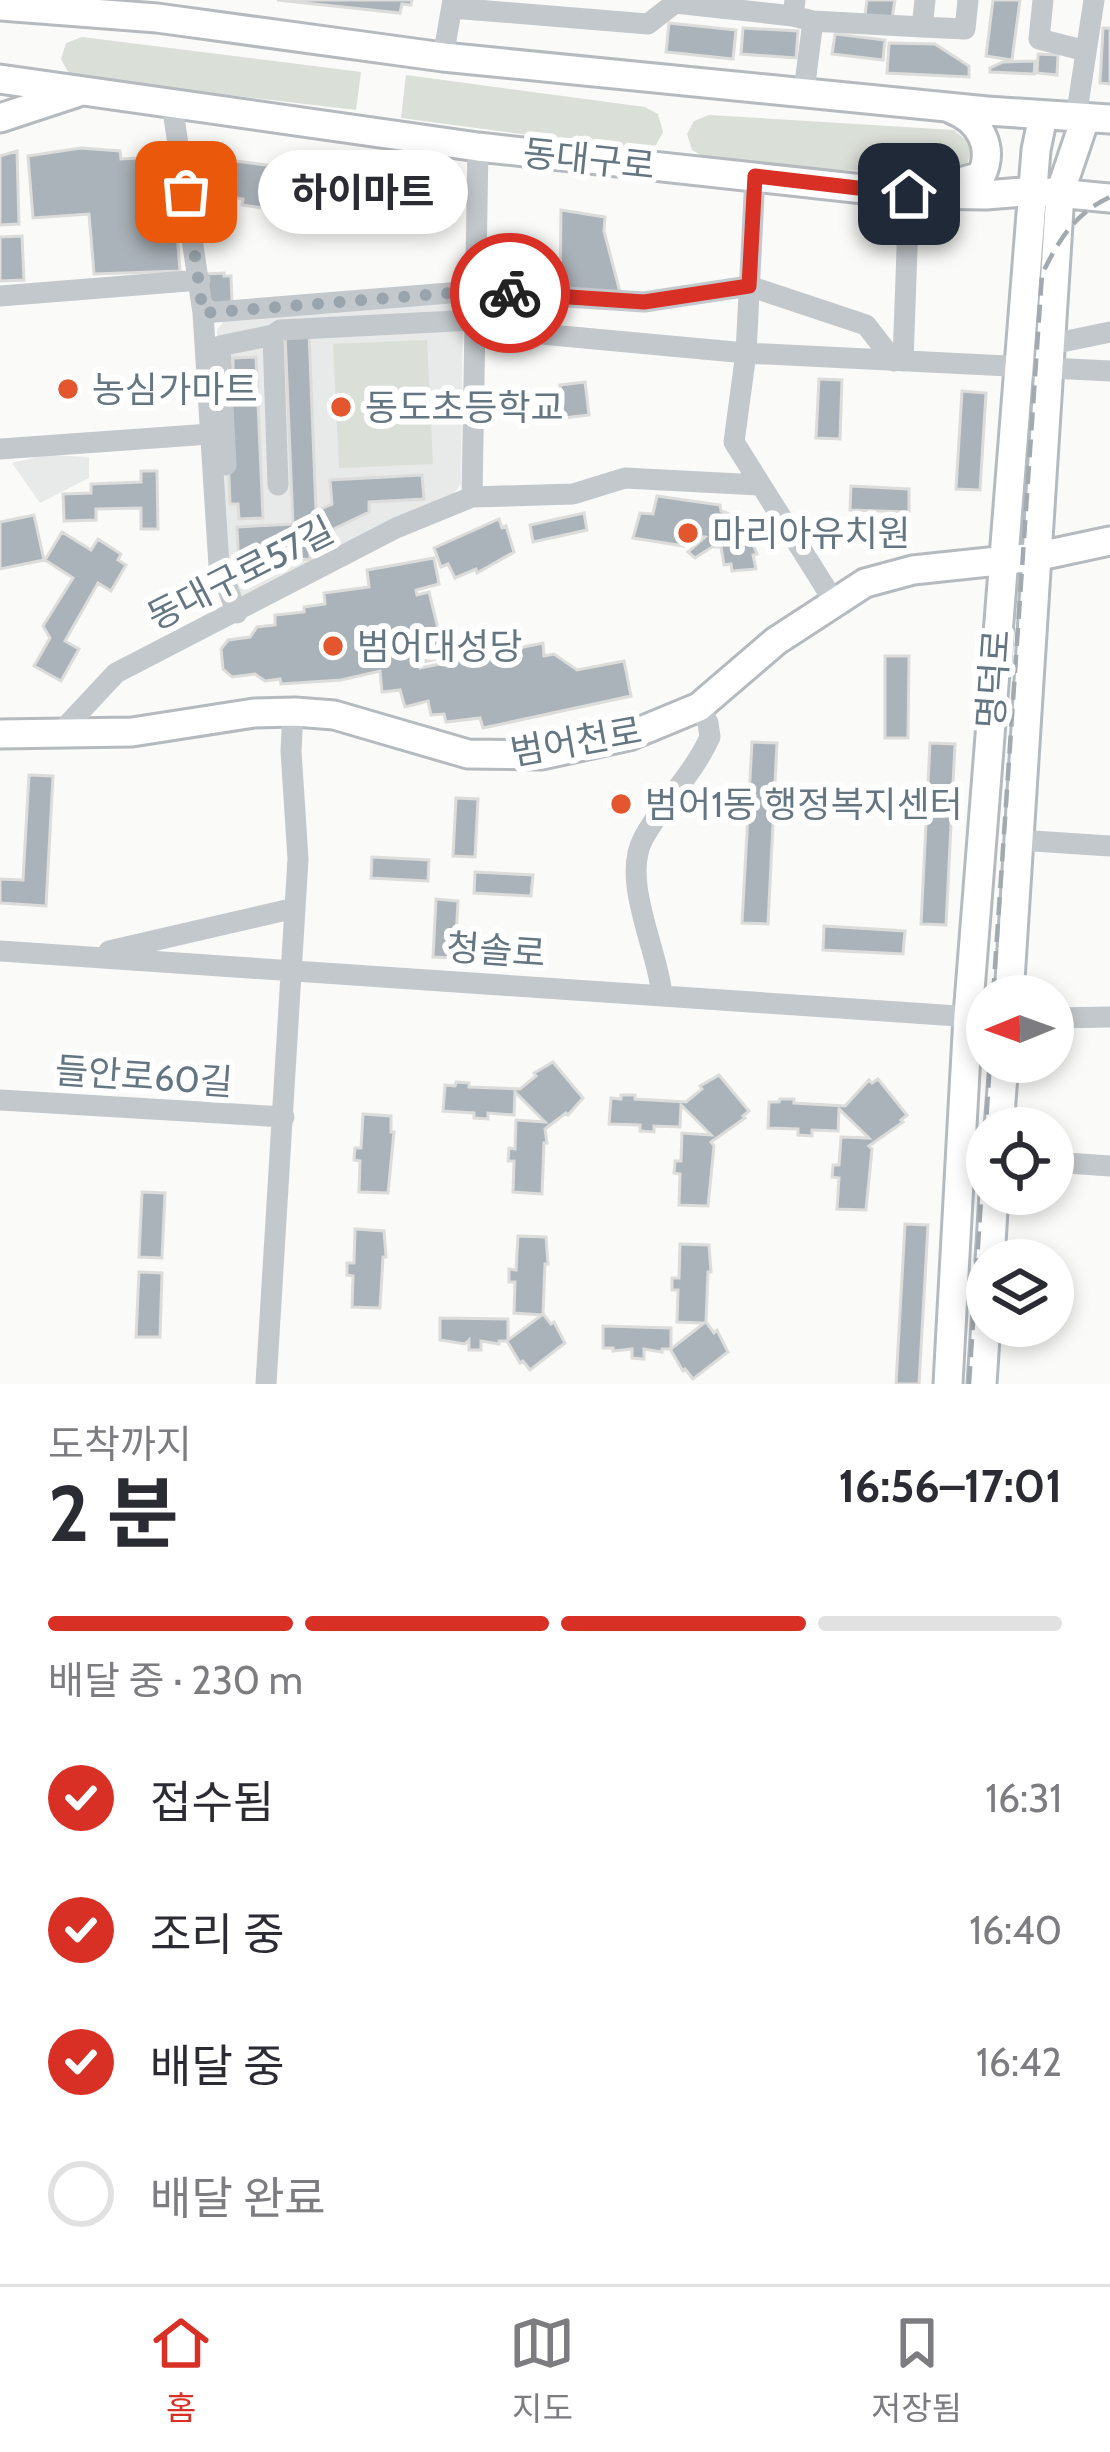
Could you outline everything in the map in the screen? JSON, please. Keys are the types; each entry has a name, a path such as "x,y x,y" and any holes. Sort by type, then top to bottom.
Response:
{"main road":[{"path":"0,6 158,9 443,57 1095,122"},
{"name":"동대구로","path":"0,79 478,147 916,194 986,195 1045,177 1110,198"},
{"path":"0,118 85,90"},
{"path":"916,194 981,176 985,169 981,131 963,113 947,108"},
{"path":"986,111 1027,136 1045,177"},
{"path":"1043,116 1045,177"},
{"path":"1045,177 1095,122"},
{"name":"명덕로","path":"1011,975 1034,557 1051,356 1045,177"},
{"name":"명덕로","path":"980,975 1002,562 1019,368 1045,177"},
{"name":"범어천로","path":"0,734 146,731 254,713 292,712 334,715 468,754 542,755 628,736 699,707 776,641 866,583 1110,541"},
{"name":"명덕로","path":"948,1384 973,1083"},
{"path":"982,1384 984,1347"}],"street":[{"path":"922,27 925,0"},
{"path":"443,57 453,4 569,9 648,24 675,1 965,29 968,0"},
{"path":"1043,0 1039,39 1086,51"},
{"path":"1094,0 1086,51 1095,122"},
{"path":"804,92 813,12"},
{"path":"172,104 200,280 215,438 219,566 237,613"},
{"path":"472,497 478,147"},
{"path":"755,176 746,353 734,442 835,603"},
{"path":"899,361 916,194"},
{"path":"0,296 200,280"},
{"path":"203,313 474,291 644,302 749,286 866,325 899,361"},
{"path":"229,521 215,438 220,346 273,335 280,329 476,324 746,353 1019,368 1110,332"},
{"path":"273,335 278,484"},
{"path":"1051,356 1110,370"},
{"path":"0,449 215,438"},
{"name":"동대구로57길","path":"58,735 116,673 396,529 472,497 573,494 625,478 759,485"},
{"path":"662,995 639,897 638,853 710,737 699,707"},
{"name":"들안로60길","path":"266,1384 298,859 292,712"},
{"path":"1018,840 1110,846"},
{"path":"86,956 295,908"},
{"name":"청솔로","path":"0,951 966,1016"},
{"path":"1074,1018 1110,1017"},
{"name":"들안로60길","path":"0,1100 284,1117"},
{"path":"1074,1163 1110,1166"}],"shaded area":[{"path":"82,37 361,72 356,110 78,77 68,72 61,59 66,43"},
{"path":"406,75 645,107 658,114 663,132 656,145 641,150 401,118"},
{"path":"709,115 954,130 969,143 970,154 965,166 951,174 706,158 692,150 687,134 694,121"},
{"name":"동도초등학교","path":"452,301 463,313 461,484 452,496 246,599 237,590 226,562 217,330 226,319"},
{"path":"427,340 433,464 339,468 333,344"},
{"path":"45,455 89,457 89,478 40,503 12,463"}],"building":[{"path":"277,0 412,0 411,5 402,4 400,13"},
{"path":"867,0 895,0 892,19 865,15"},
{"path":"993,0 1020,0 1012,60 986,56"},
{"path":"669,23 736,30 733,59 666,52"},
{"path":"743,28 798,31 796,58 741,54"},
{"path":"1103,28 1110,28 1110,84 1100,83"},
{"path":"835,34 885,40 883,60 832,54"},
{"path":"889,43 935,44 969,66 969,77 887,73"},
{"path":"1038,54 1058,55 1057,75 1037,73"},
{"path":"1035,61 1034,74 990,72 1003,62"},
{"path":"81,148 120,151 121,159 139,158 143,210 175,208 180,271 94,274 89,214 33,218 28,156"},
{"path":"17,151 19,224 0,225 0,156"},
{"path":"221,159 289,168 283,211 242,205 243,199 216,195"},
{"path":"353,185 421,194 418,219 350,206"},
{"path":"211,198 216,225 199,228 194,201"},
{"path":"561,210 605,217 604,231 620,292 560,292"},
{"path":"22,236 24,280 0,281 0,237"},
{"path":"206,274 231,276 232,303 214,304 207,298"},
{"path":"309,332 316,511 332,504 330,480 422,475 424,499 369,502 369,512 321,535 316,524 317,550 310,550 310,559 286,560 286,568 239,570 237,527 293,524 285,333"},
{"path":"256,357 263,518 239,519 238,504 230,504 225,377 233,376 233,358"},
{"path":"819,379 842,380 840,439 816,438"},
{"path":"585,382 589,415 563,418 560,385"},
{"path":"962,391 986,393 980,490 956,489"},
{"path":"141,471 157,471 158,529 141,529 141,508 96,509 96,520 64,521 63,494 91,493 91,484 141,482"},
{"path":"851,486 909,489 909,512 850,510"},
{"path":"657,496 720,505 740,527 745,525 757,554 753,555 756,569 732,571 731,564 724,565 721,547 695,558 688,552 705,537 691,535 684,546 633,538 640,513 653,514"},
{"path":"584,513 587,530 533,542 530,525"},
{"path":"34,515 44,560 0,569 0,522"},
{"path":"499,519 514,552 477,573 476,569 455,578 448,564 441,567 434,548"},
{"path":"62,532 91,550 98,539 121,554 118,560 126,565 111,591 98,583 65,641 79,649 61,681 34,666 50,638 43,626 73,578 45,560"},
{"name":"범어대성당","path":"434,558 439,584 416,590 417,595 429,592 445,657 418,663 420,668 543,643 544,656 554,654 577,670 624,661 631,696 483,728 480,718 446,722 444,714 431,715 428,701 405,707 400,690 382,692 380,671 341,680 281,684 280,679 265,681 255,674 232,677 223,669 221,649 228,640 250,637 257,627 275,625 275,615 325,604 324,593 369,587 367,570"},
{"path":"885,656 909,656 908,738 885,738"},
{"path":"752,742 777,743 768,924 742,923"},
{"path":"930,743 955,744 946,925 921,924"},
{"path":"29,775 53,776 46,906 0,903 0,879 23,880"},
{"path":"456,798 478,799 475,857 453,856"},
{"path":"372,857 429,860 428,881 371,878"},
{"path":"475,872 533,875 531,896 474,893"},
{"path":"436,899 458,901 455,958 433,957"},
{"path":"824,926 905,931 903,954 823,950"},
{"path":"553,1062 583,1098 568,1115 545,1129 542,1194 513,1192 514,1161 508,1161 509,1148 515,1149 516,1120 545,1122 515,1092 514,1115 488,1113 488,1119 443,1111 445,1085 520,1089"},
{"path":"719,1075 749,1111 711,1142 708,1206 679,1205 680,1174 674,1173 675,1161 681,1161 682,1133 711,1135 681,1105 680,1127 654,1126 654,1132 640,1131 640,1125 609,1124 611,1098 635,1095 635,1099 686,1102"},
{"path":"878,1079 907,1115 869,1146 866,1210 837,1209 839,1178 832,1177 833,1165 839,1165 841,1137 869,1138 839,1109 838,1131 812,1130 812,1136 798,1135 798,1129 768,1128 769,1102 794,1099 794,1103 845,1106 869,1080"},
{"path":"363,1114 391,1116 394,1132 388,1193 359,1192 360,1161 354,1160 355,1148 361,1148"},
{"path":"142,1192 165,1193 162,1258 139,1257"},
{"path":"905,1224 928,1225 919,1384 896,1384"},
{"path":"355,1229 384,1231 380,1308 352,1307 353,1276 347,1275 347,1263 354,1263"},
{"path":"518,1236 546,1237 543,1314 554,1322 565,1343 530,1370 507,1341 481,1341 481,1350 469,1350 469,1340 465,1344 440,1340 440,1318 508,1319 508,1340 542,1315 514,1313 515,1282 509,1282 509,1269 516,1270"},
{"path":"680,1244 709,1245 706,1322 714,1333 717,1330 728,1352 693,1379 670,1349 644,1349 644,1359 632,1358 632,1349 603,1348 603,1326 671,1328 671,1349 704,1323 677,1322 678,1290 672,1290 672,1278 679,1278"},
{"path":"139,1272 162,1273 160,1337 136,1337"}],"railway":[{"path":"994,975 1042,274 1069,229 1110,197"},
{"path":"969,1384 989,1083"}],"way so far":[{"path":"186,192 203,313 474,291 510,293"}],"place":[{"name":"하이마트","path":"186,192"},
{"name":"농심가마트","path":"68,389"},
{"name":"동도초등학교","path":"341,407"},
{"name":"마리아유치원","path":"688,533"},
{"name":"범어대성당","path":"333,646"},
{"name":"범어1동 행정복지센터","path":"621,804"}],"route":[{"path":"510,293 644,302 749,286 755,176 909,194"}]}
